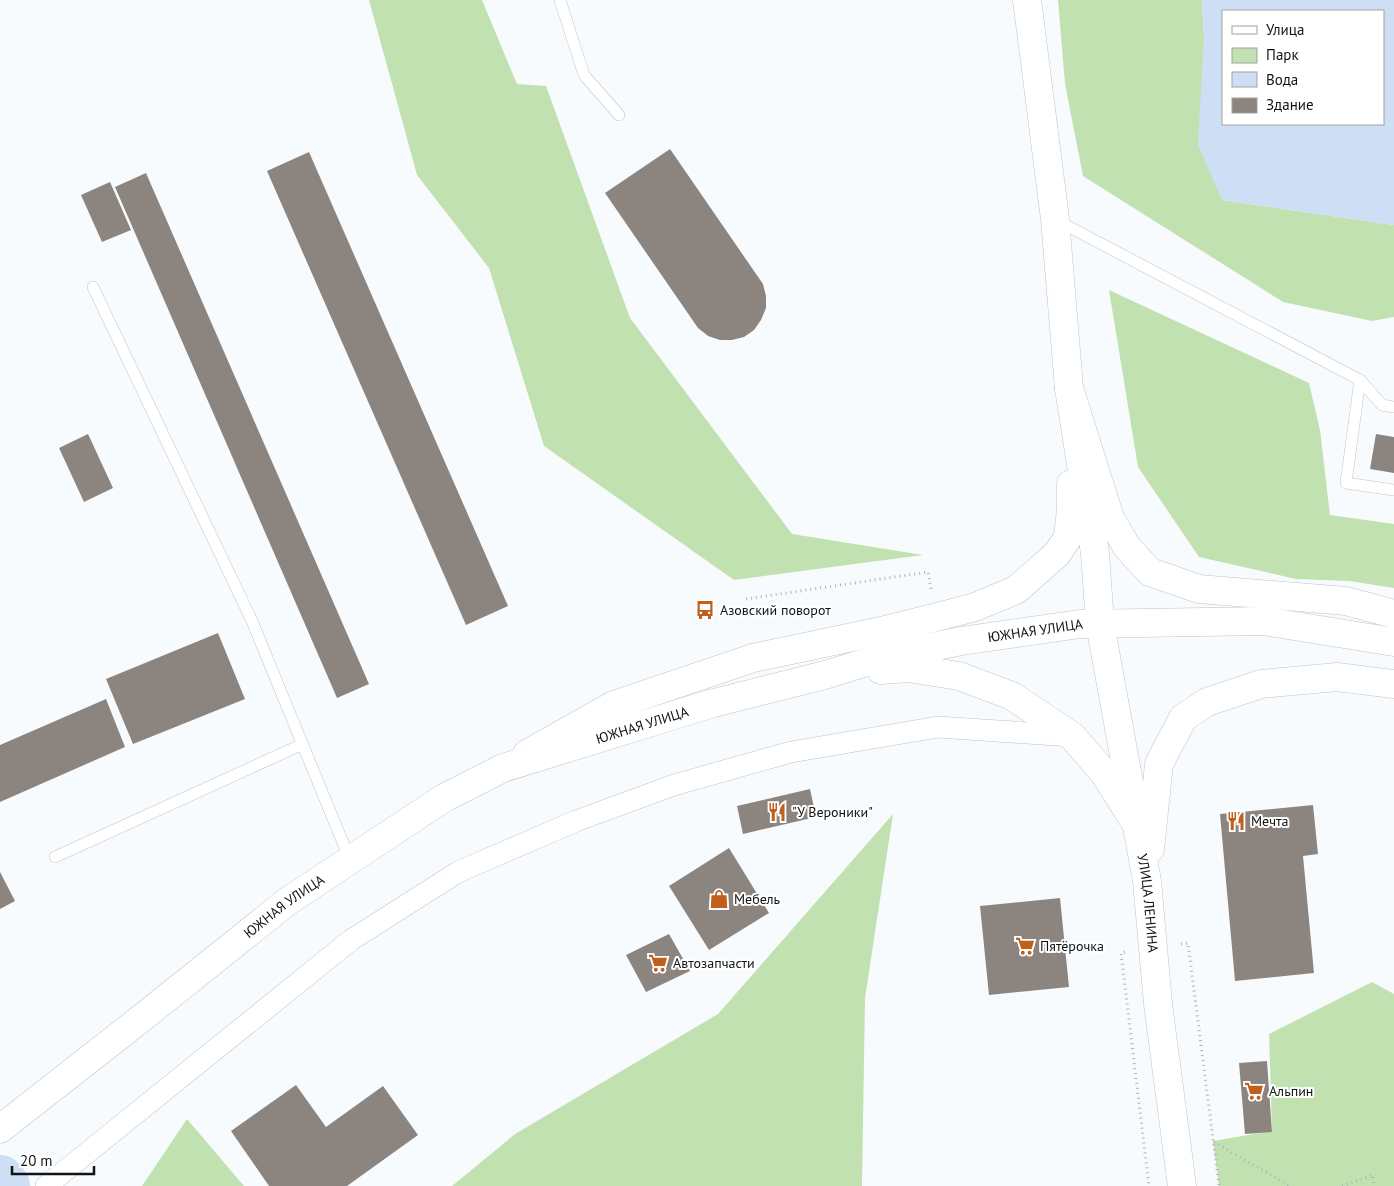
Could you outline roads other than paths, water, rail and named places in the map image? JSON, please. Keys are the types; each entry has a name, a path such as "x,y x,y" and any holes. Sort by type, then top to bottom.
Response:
{"main road":[{"path":"503,768 614,705 753,658 881,631 976,607 1016,590 1056,554 1068,537 1074,425 1069,388 1055,220 1027,0"},
{"path":"1069,388 1110,518 1127,547 1150,572 1199,589 1346,601 1394,614"},
{"name":"УЛИЦА ЛЕНИНА","path":"1074,425 1095,553 1100,624 1147,881 1158,1004 1182,1186"},
{"name":"ЮЖНАЯ УЛИЦА","path":"0,1129 288,901 444,798 503,768 710,704 824,675 883,657 961,641 1080,624 1264,621 1394,642"},
{"path":"824,675 908,668 959,676 1012,696 1072,736 1104,773 1137,824"},
{"path":"1147,881 1159,764 1183,718 1207,702 1261,684 1337,677 1394,684"}],"street":[{"path":"50,1183 351,940 458,872 576,821 674,785 791,752 938,727 1072,736"}],"lane":[{"path":"560,0 584,75 619,115"},
{"path":"1055,220 1360,380 1382,405 1394,407"},
{"path":"93,287 252,621 350,860"},
{"path":"1360,380 1346,482 1394,490"},
{"path":"55,857 303,744"}],"water":[{"path":"1202,0 1394,0 1394,225 1222,200 1198,145 1204,35"}],"waterway":[{"path":"0,1180 5,1186"}],"place":[{"name":"Азовский поворот","path":"705,610"},
{"name":"\"У Вероники\"","path":"777,812"},
{"name":"Мечта","path":"1236,821"},
{"name":"Мебель","path":"719,899"},
{"name":"Пятёрочка","path":"1025,946"},
{"name":"Автозапчасти","path":"658,963"},
{"name":"Альпин","path":"1254,1091"}]}
